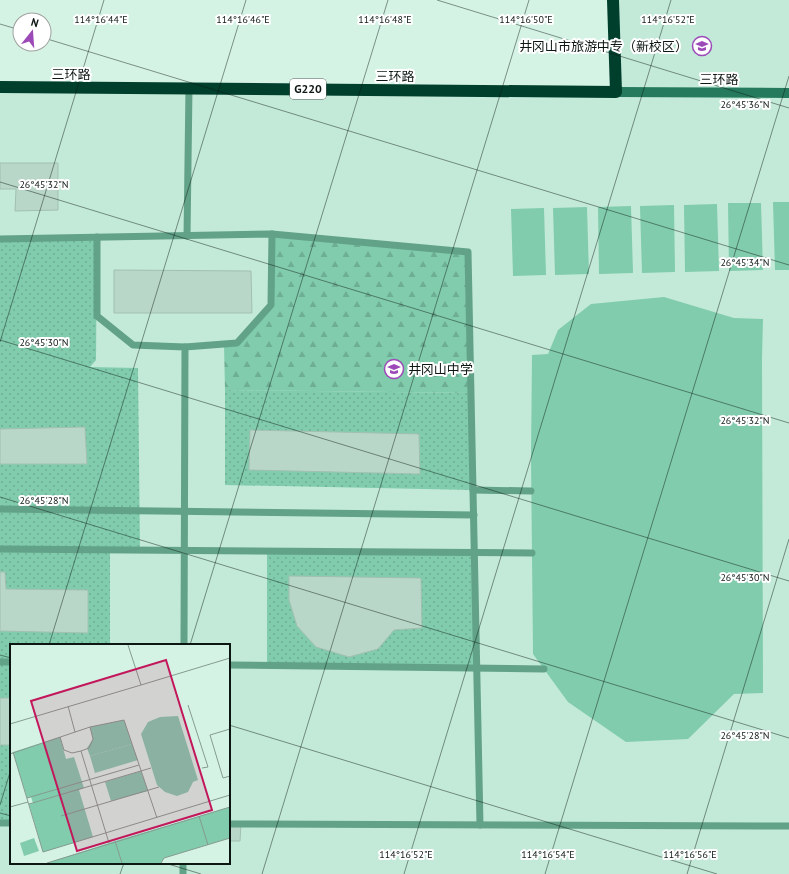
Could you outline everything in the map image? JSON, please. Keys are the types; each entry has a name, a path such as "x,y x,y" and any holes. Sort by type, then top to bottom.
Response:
{"highway":[{"path":"613,0 616,92"},
{"name":"三环路","path":"0,87 616,92"}],"street":[{"name":"三环路","path":"616,92 789,93"}],"lane":[{"path":"187,236 189,88"},
{"path":"97,237 97,316 133,345 185,347 237,343 271,305 272,234"},
{"path":"0,239 272,234 468,252 480,825"},
{"path":"184,644 185,347"},
{"path":"473,490 531,491"},
{"path":"0,509 474,515"},
{"path":"0,549 532,553"},
{"path":"230,665 544,669"},
{"path":"230,824 789,826"}],"shaded area":[{"name":"井冈山中学","path":"613,0 789,0 789,874 0,874 0,87 616,92"}],"green space":[{"path":"773,202 789,202 789,270 775,270"},
{"path":"728,203 761,203 763,270 729,271"},
{"path":"717,204 719,271 685,272 684,205"},
{"path":"674,205 675,272 642,273 640,206"},
{"path":"631,206 633,273 599,274 598,207"},
{"path":"587,207 589,274 555,275 553,208"},
{"path":"544,208 546,275 513,276 511,209"},
{"path":"272,234 468,252 471,393 225,390 224,344 237,343 271,305"},
{"path":"97,237 96,360 90,367 138,368 140,550 110,550 110,644 10,644 10,823 0,823 0,239"},
{"path":"664,297 734,318 763,319 763,693 734,694 688,739 626,742 568,702 533,654 531,457 532,355 548,354 558,330 591,304"},
{"path":"225,390 471,393 473,490 225,485"},
{"path":"267,551 475,552 477,668 267,665"}],"building":[{"path":"0,163 58,163 58,210 15,211 16,189 0,189"},
{"path":"114,270 251,271 252,313 114,313"},
{"path":"85,427 87,464 0,464 0,429"},
{"path":"250,430 419,434 420,474 249,470"},
{"path":"0,572 5,572 6,589 88,590 88,633 0,631"},
{"path":"289,576 421,578 422,628 394,630 378,649 349,657 316,647 297,626 289,600"},
{"path":"0,698 10,698 10,745 0,745"},
{"path":"230,824 241,824 240,841 230,841"}],"place":[{"name":"井冈山市旅游中专（新校区）","path":"702,46"},
{"name":"井冈山中学","path":"394,369"}]}
